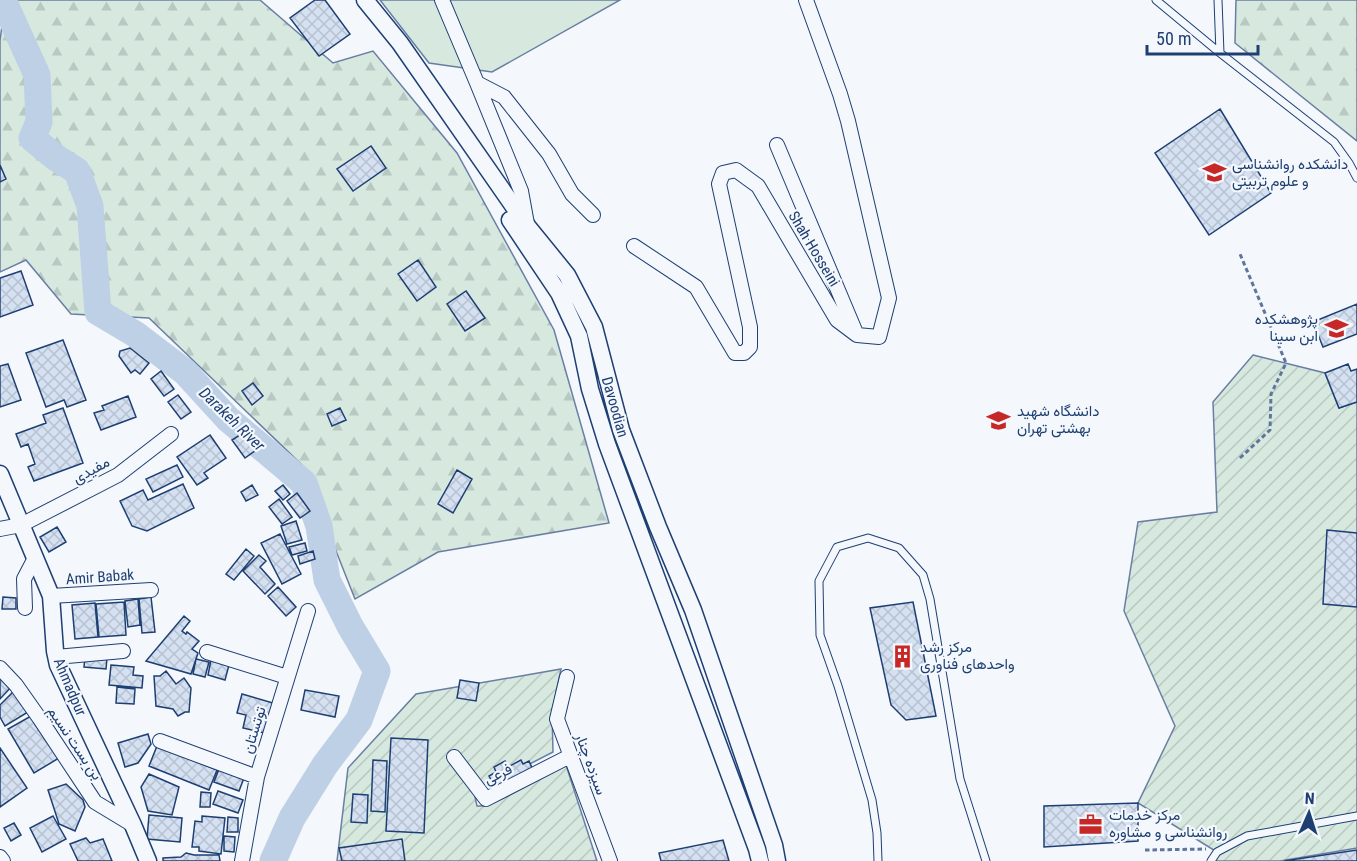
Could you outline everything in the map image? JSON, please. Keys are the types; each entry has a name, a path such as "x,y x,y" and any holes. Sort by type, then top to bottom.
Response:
{"street":[{"name":"Davoodian","path":"353,0 394,49 524,230 567,275 594,327 621,430 693,610 774,845 777,861"},
{"name":"Davoodian","path":"365,0 400,43 524,230 559,293 579,336 590,389 607,444 758,849 760,861"},
{"path":"442,0 521,191 524,230"},
{"path":"777,146 857,335 879,337 889,298 848,121 806,0"},
{"path":"477,83 504,98 549,154 572,195 593,215"},
{"name":"Shah Hosseini","path":"634,246 696,287 735,352 744,353 750,347 750,327 719,184 723,173 736,170 758,186 837,320 857,335"},
{"name":"مفیدی","path":"0,529 21,525 118,475 171,434"},
{"name":"Ahmadpur","path":"0,474 51,596 58,665 148,861"},
{"path":"25,608 24,579 35,558"},
{"name":"Amir Babak","path":"51,596 151,590"},
{"name":"توتستان","path":"242,861 257,777 308,611"},
{"path":"56,657 123,651"},
{"path":"207,652 287,677"},
{"name":"بن بست نسیم","path":"0,668 16,685 95,802 133,825"},
{"name":"سیزده چنار","path":"567,677 557,719 610,861"},
{"path":"700,691 716,678"},
{"path":"160,741 257,777"},
{"name":"فرعی","path":"454,758 486,799 570,756"},
{"path":"0,857 3,861"}],"lane":[{"path":"1156,0 1334,142 1357,178"},
{"path":"1218,0 1220,53"},
{"path":"878,861 878,833 872,800 820,634 819,581 837,547 868,538 899,548 923,575 930,599 960,779 986,861"},
{"path":"1211,861 1217,852 1246,836 1357,816"}],"path":[{"path":"1240,254 1286,363 1271,394 1270,430 1240,458"},
{"path":"1145,850 1205,849"}],"green space":[{"path":"0,0 260,0 333,63 373,51 457,153 554,330 609,523 438,552 355,599 302,465 149,318 71,314 26,260 0,272 0,41 2,25 0,25"},
{"path":"380,0 620,0 492,72 429,63"},
{"path":"1236,0 1357,0 1357,141 1235,43"},
{"path":"1253,355 1325,373 1339,408 1357,402 1357,848 1280,861 1211,861 1217,852 1138,803 1175,726 1124,611 1138,522 1217,512 1213,402"},
{"path":"561,669 552,712 553,752 487,786 475,797 477,806 485,806 566,765 597,861 337,861 348,768 416,694"}],"building":[{"path":"315,0 325,0 350,34 319,56 290,18"},
{"name":"دانشکده روانشناسی و علوم تربیتی","path":"1220,109 1271,193 1209,235 1155,153"},
{"path":"371,146 386,168 353,191 337,169"},
{"path":"0,165 6,179 0,182"},
{"path":"418,260 436,287 417,301 398,274"},
{"path":"21,271 33,305 0,317 0,278"},
{"path":"466,291 485,318 465,331 447,304"},
{"name":"پژوهشکده ابن سینا","path":"1357,304 1357,334 1323,347 1313,322"},
{"path":"63,340 86,400 67,407 64,400 46,407 26,353"},
{"path":"130,348 149,363 140,374 135,370 131,373 119,356 120,351"},
{"path":"8,364 21,400 0,407 0,366"},
{"name":"پژوهشکده ابن سینا","path":"1348,364 1351,371 1357,369 1357,402 1339,408 1325,373"},
{"path":"161,371 174,389 164,396 151,379"},
{"path":"253,383 263,396 252,405 242,391"},
{"path":"178,395 191,412 181,419 168,402"},
{"path":"128,396 136,417 101,430 94,413 104,410 102,406"},
{"path":"63,408 83,463 34,481 28,467 35,464 28,444 21,447 16,434 46,423 43,415"},
{"path":"340,408 346,420 332,426 327,414"},
{"path":"243,433 256,450 245,458 232,440"},
{"path":"210,435 226,458 204,473 208,478 197,485 177,457"},
{"path":"177,465 183,477 153,492 146,479"},
{"path":"457,470 472,479 453,513 438,504"},
{"path":"183,484 194,508 147,531 132,526 120,501 143,490 148,500"},
{"path":"252,485 258,495 246,501 241,492"},
{"path":"283,485 290,494 283,500 275,491"},
{"path":"297,493 310,511 300,518 287,501"},
{"path":"279,499 292,517 282,524 269,507"},
{"path":"296,521 302,540 287,544 281,526"},
{"path":"57,527 66,542 49,552 40,537"},
{"path":"1327,530 1357,533 1357,607 1323,604"},
{"path":"280,534 301,574 282,584 261,543"},
{"path":"305,543 307,551 292,555 289,547"},
{"path":"246,549 254,556 234,580 226,574"},
{"path":"313,551 315,559 300,564 298,556"},
{"path":"259,555 266,561 260,567 275,584 265,594 243,571"},
{"path":"278,587 296,607 286,616 268,596"},
{"path":"3,597 16,598 16,609 2,609"},
{"path":"151,597 155,632 142,633 139,599"},
{"path":"138,599 140,625 128,627 125,601"},
{"path":"124,602 126,635 99,637 96,604"},
{"name":"مرکز رشد واحدهای فناوری","path":"913,602 936,716 906,720 891,705 870,608"},
{"path":"95,603 98,637 75,639 72,605"},
{"path":"184,616 190,621 182,631 199,641 192,649 198,653 191,674 146,661"},
{"path":"85,657 107,658 106,669 84,667"},
{"path":"196,659 209,662 205,677 193,674"},
{"path":"211,660 229,665 225,680 208,675"},
{"path":"111,665 134,667 133,675 143,676 142,688 109,685"},
{"path":"166,671 176,684 184,678 191,688 189,712 178,716 173,709 156,706 154,676 160,676"},
{"path":"0,676 12,686 0,699"},
{"path":"460,680 479,683 476,701 457,698"},
{"path":"117,687 135,689 134,704 116,703"},
{"path":"305,690 339,696 335,717 301,710"},
{"path":"14,691 28,712 5,726 0,717 0,705"},
{"path":"242,694 273,703 265,733 243,728 246,715 237,713"},
{"path":"31,716 45,739 48,737 59,758 34,773 8,729"},
{"path":"148,734 151,744 138,763 125,767 118,743"},
{"path":"391,738 428,740 424,833 386,831"},
{"path":"157,746 217,770 209,790 149,766"},
{"path":"0,748 27,788 0,807"},
{"path":"373,760 387,761 385,812 371,811"},
{"path":"521,760 523,764 529,761 533,770 496,789 489,776 496,772 494,767 505,761 508,767"},
{"path":"219,769 244,778 239,791 214,782"},
{"path":"149,774 179,787 172,815 148,811 141,787"},
{"path":"66,784 83,800 85,807 75,831 59,824 48,790"},
{"path":"218,791 243,800 238,813 213,804"},
{"path":"201,792 211,793 210,807 200,807"},
{"path":"353,794 368,795 367,823 351,822"},
{"name":"مرکز خدمات روانشناسی و مشاوره","path":"1138,803 1138,841 1044,847 1044,806"},
{"path":"149,815 182,818 180,842 147,839"},
{"path":"53,816 66,839 42,852 30,828"},
{"path":"202,816 225,818 221,854 199,851 199,847 192,847 195,821 202,822"},
{"path":"228,817 238,818 238,832 227,832"},
{"path":"14,823 21,835 11,841 4,828"},
{"path":"224,836 235,837 234,852 224,851"},
{"path":"86,838 90,843 103,839 112,861 78,861 70,844"},
{"path":"402,839 405,861 342,861 339,848"},
{"path":"723,840 729,861 661,861 659,853"},
{"path":"1357,850 1357,861 1284,861"},
{"path":"186,853 219,855 220,861 163,861 163,858 181,857"}],"waterway":[{"name":"Darakeh River","path":"3,0 37,75 39,122 32,138 77,171 90,206 98,312 135,334 185,372 228,419 304,483 319,526 327,580 350,626 377,671 359,720 325,765 292,818 273,861"}],"place":[{"name":"دانشکده روانشناسی و علوم تربیتی","path":"1214,173"},
{"name":"پژوهشکده ابن سینا","path":"1336,328"},
{"name":"دانشگاه شهید بهشتی تهران","path":"999,420"},
{"name":"مرکز رشد واحدهای فناوری","path":"902,656"},
{"name":"مرکز خدمات روانشناسی و مشاوره","path":"1091,824"}]}
